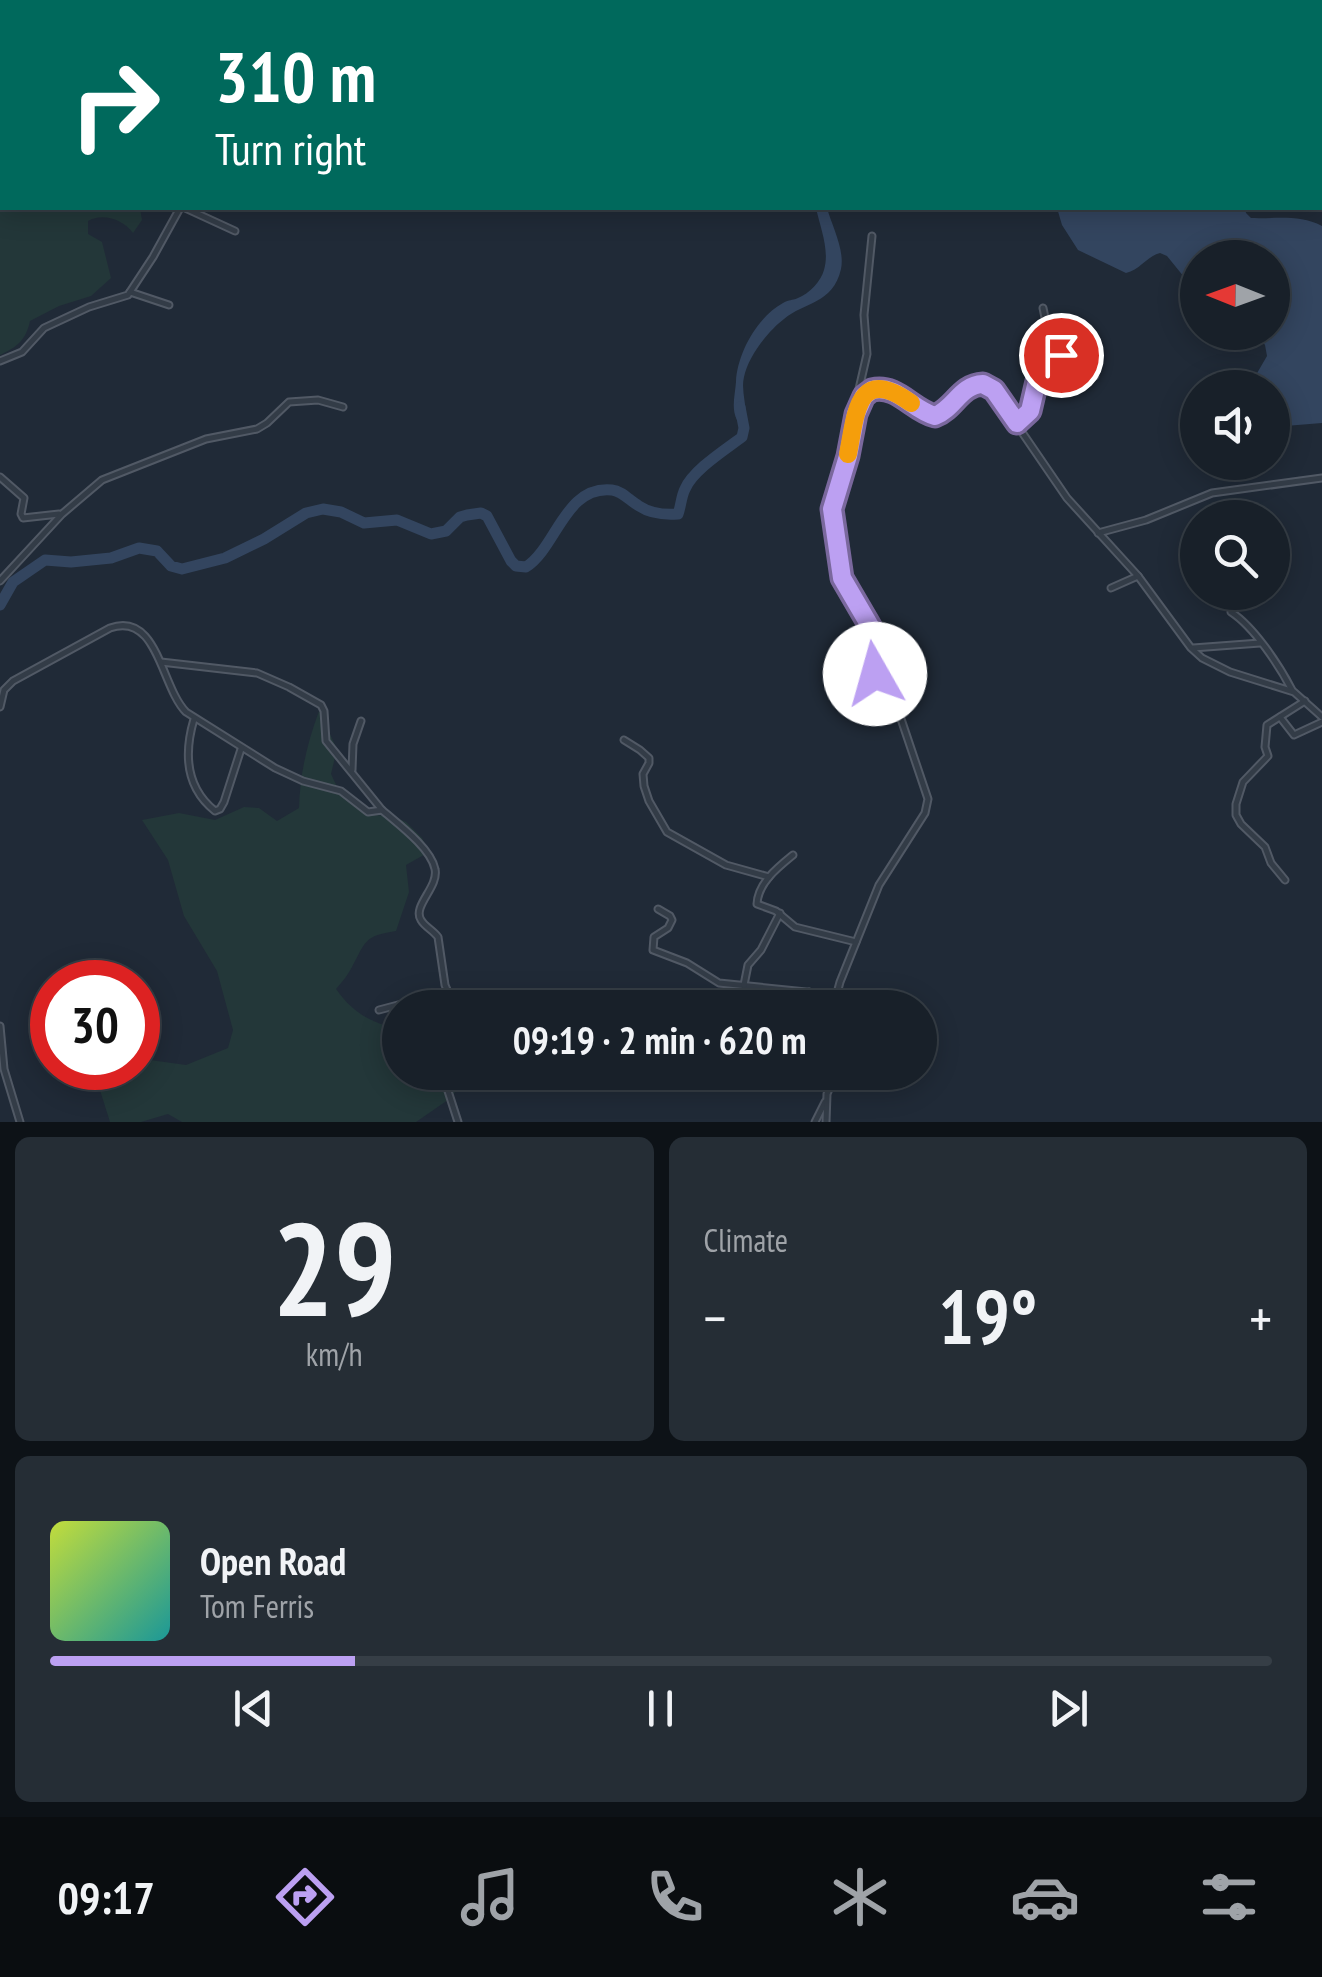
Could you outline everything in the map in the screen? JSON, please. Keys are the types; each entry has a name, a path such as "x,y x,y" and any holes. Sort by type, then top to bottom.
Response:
{"street":[{"path":"0,361 22,352 44,328 88,307 123,298 181,210"},
{"path":"187,210 235,231"},
{"path":"838,990 879,884 925,812 928,797 898,710 875,674 868,620 842,578 832,506 848,456 854,406 867,354 864,315 872,236"},
{"path":"130,292 169,305"},
{"path":"1017,423 1030,411 1037,381 1050,374 1061,353 1048,332 1043,308"},
{"path":"1044,378 1095,376"},
{"path":"853,423 864,396 876,388 894,392 935,416 966,388 980,384 994,390 1067,498 1138,576 1191,648 1230,672 1294,692"},
{"path":"0,581 62,514 108,477 206,439 257,429 289,402 318,400 343,407"},
{"path":"0,477 24,498 20,514 23,518 62,514"},
{"path":"1098,533 1146,520 1212,493 1322,478"},
{"path":"1112,588 1138,576"},
{"path":"1231,612 1246,622 1294,692 1322,719 1294,735 1280,717"},
{"path":"0,707 3,692 13,681 118,625 132,626 141,630 175,699 194,718 275,768 340,791 368,812 382,810"},
{"path":"1191,648 1260,643"},
{"path":"160,662 257,673 314,701 324,710 326,740 382,810 434,864 434,884 419,916 438,937 447,990"},
{"path":"1285,880 1265,848 1241,824 1236,810 1242,782 1268,756 1264,744 1266,725 1305,701"},
{"path":"194,718 188,746 189,769 198,795 215,811 224,802 241,748"},
{"path":"352,773 353,744 361,721"},
{"path":"624,740 649,758 643,774 644,786 670,834 726,865 769,877"},
{"path":"793,855 769,877 756,902 795,927 857,942"},
{"path":"658,910 672,920 668,928 654,937 654,951 688,963 714,981 787,990"},
{"path":"744,986 748,965 762,950 780,914"},
{"path":"378,1010 382,1009"},
{"path":"0,1026 4,1069 20,1122"},
{"path":"448,1090 458,1122"},
{"path":"815,1122 830,1090"},
{"path":"826,1100 826,1122"}],"green space":[{"path":"0,210 140,210 142,220 133,233 113,219 100,217 88,221 88,234 102,242 111,278 91,296 30,321 20,342 0,355"},
{"path":"319,711 337,749 331,774 340,793 370,815 392,816 406,822 429,852 406,865 409,892 396,931 367,941 336,989 353,1008 382,1024 382,1090 457,1090 416,1122 182,1122 168,1114 141,1122 110,1122 100,1090 160,1090 160,1061 186,1065 228,1048 233,1030 217,971 184,916 168,860 142,820 179,813 215,820 244,807 259,808 277,821 299,808"}],"water":[{"path":"816,210 828,210 837,238 842,262 837,280 825,296 792,313 759,345 744,377 746,416 737,420 737,371 750,337 774,309 798,298 817,283 826,262"},
{"path":"1058,210 1245,210 1251,218 1296,218 1322,226 1322,423 1290,426 1290,370 1259,370 1267,356 1266,350 1290,350 1290,240 1180,240 1180,272 1160,253 1126,273 1078,250"}],"waterway":[{"path":"0,605 13,582 45,560 111,558 139,548 157,551 171,566 182,569 225,558 306,513 323,509 364,523 397,520 431,534 446,531 460,517 481,513 487,516 511,561 526,567 537,558 572,507 596,491 616,491 648,511 678,514 689,482 742,437 740,407"}],"slow traffic":[{"path":"848,454 853,423 867,393 882,388 911,403"}],"route":[{"path":"875,674 870,626 842,578 832,509 862,400 872,390 885,388 935,416 966,388 983,384 994,390 1017,423 1030,411 1037,381 1048,377 1061,355"}]}
